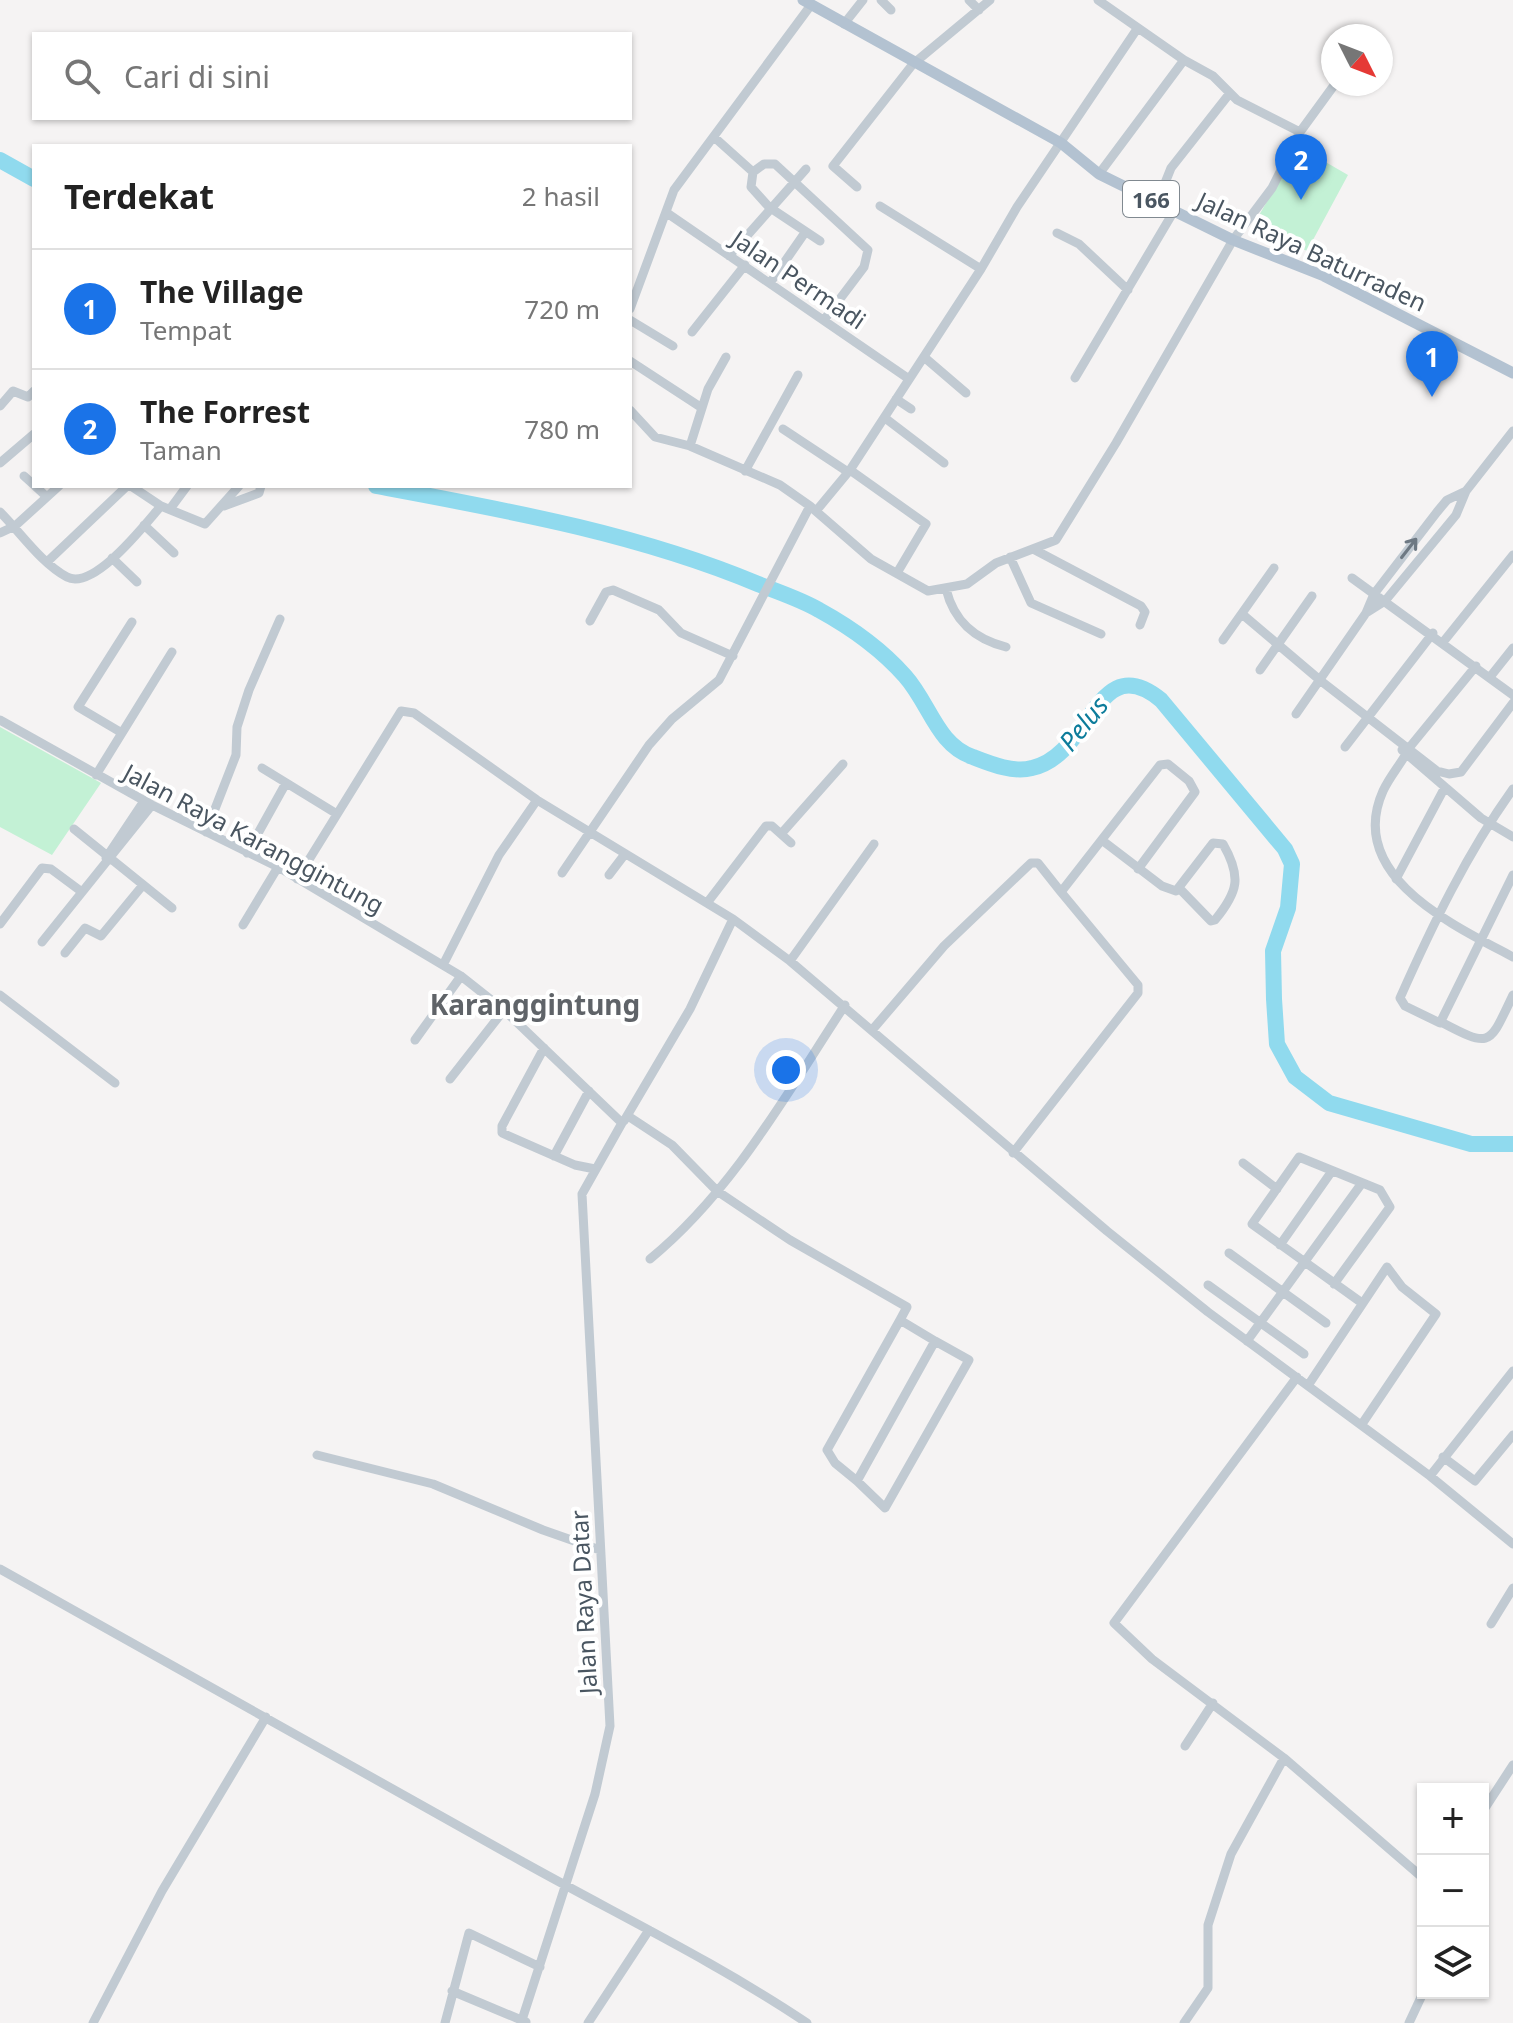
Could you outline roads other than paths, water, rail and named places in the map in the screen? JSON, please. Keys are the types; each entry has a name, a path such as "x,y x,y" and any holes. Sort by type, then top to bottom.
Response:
{"main road":[{"name":"Jalan Raya Baturraden","path":"807,2 913,64 1061,143 1099,174 1233,240 1324,276 1513,373"}],"street":[{"path":"844,24 863,0"},
{"path":"881,0 891,10"},
{"path":"969,0 979,10"},
{"path":"857,187 833,166 913,64 990,0"},
{"path":"1100,0 1137,29 1213,76 1260,115 1300,132"},
{"path":"632,304 674,190 807,2"},
{"path":"562,873 587,831 655,737 672,719 709,691 733,656 777,569 813,508 849,471 885,418 1017,207 1137,29"},
{"path":"1099,174 1184,60"},
{"path":"1157,203 1171,168 1230,93"},
{"path":"632,412 655,437 691,442 748,463 813,508 871,559 928,591 967,584 1010,557 1056,540 1233,240 1272,188 1300,132 1326,96"},
{"path":"714,137 753,172"},
{"path":"753,172 770,162 869,254 864,267 824,320"},
{"path":"729,256 769,207 806,169"},
{"path":"753,172 751,187 769,207 804,234 820,241"},
{"path":"880,206 981,269"},
{"path":"1075,378 1174,211"},
{"name":"Jalan Permadi","path":"667,213 909,379"},
{"path":"1057,233 1079,244 1128,290"},
{"path":"770,283 804,234"},
{"path":"692,332 745,265"},
{"path":"632,321 673,346"},
{"path":"691,442 708,389 726,357"},
{"path":"924,357 966,393"},
{"path":"632,362 702,408"},
{"path":"748,463 798,375"},
{"path":"0,406 13,391 28,397 32,393"},
{"path":"896,399 911,409"},
{"path":"885,418 944,463"},
{"path":"783,429 926,524 897,573"},
{"path":"1366,613 1385,601 1451,520 1466,491 1513,431"},
{"path":"0,463 32,436"},
{"path":"24,476 32,483"},
{"path":"37,488 47,497"},
{"path":"0,533 15,526 57,488"},
{"path":"47,562 127,488"},
{"path":"133,488 205,524 237,488"},
{"path":"0,512 47,562 69,578 81,580 92,576 185,488"},
{"path":"223,507 259,493 260,488"},
{"path":"1296,714 1366,613 1374,594 1447,500 1466,491"},
{"path":"1439,510 1451,520"},
{"path":"144,525 174,553"},
{"path":"1035,550 1141,606 1145,612 1140,625"},
{"path":"1444,641 1513,555"},
{"path":"1010,557 1025,596 1031,603 1101,634"},
{"path":"112,558 137,582"},
{"path":"1223,640 1274,568"},
{"path":"1352,578 1444,641 1490,677 1513,702 1467,766 1456,774 1437,771 1407,751"},
{"path":"946,589 954,610 975,637 1006,647"},
{"path":"590,621 606,592 613,590 652,606 681,633 733,656"},
{"path":"1260,670 1312,596"},
{"path":"1242,614 1407,751 1445,787 1513,837"},
{"path":"206,832 236,755 237,727 249,690 280,619"},
{"path":"122,733 78,707 132,622"},
{"path":"1345,747 1433,633"},
{"path":"1490,677 1513,648"},
{"path":"96,775 172,652"},
{"path":"1476,666 1407,751 1383,791 1377,821 1383,857 1396,879 1440,914 1513,957"},
{"path":"297,879 401,711 407,709 537,800 733,919 790,961 873,1029 1013,1153 1247,1341 1362,1424 1513,1544"},
{"name":"Jalan Raya Karanggintung","path":"0,720 148,803 278,867 461,976 504,1010 589,1091 625,1120 672,1145 717,1191 790,1240 907,1307 900,1320"},
{"path":"781,834 843,764"},
{"path":"1061,892 1160,765 1171,766 1189,781 1195,792 1138,869"},
{"path":"262,768 337,814"},
{"path":"247,853 286,783"},
{"path":"1396,879 1445,787"},
{"path":"1513,789 1489,822 1400,998 1405,1006 1475,1040 1484,1039 1496,1030 1513,995"},
{"path":"443,965 499,855 537,800"},
{"path":"42,942 148,803"},
{"path":"707,903 766,826 772,826 791,843"},
{"path":"74,829 107,860 172,908"},
{"path":"1103,841 1162,886 1180,889 1211,921 1215,920 1237,884 1223,844 1213,843 1180,889"},
{"path":"790,961 874,844"},
{"path":"609,875 625,854"},
{"path":"873,1029 944,946 1031,863 1038,863 1138,985 1138,993 1013,1153"},
{"path":"243,925 278,867"},
{"path":"0,924 42,868 51,869 82,892"},
{"path":"1441,1022 1513,875"},
{"path":"65,953 85,928 101,936 143,885"},
{"path":"544,1048 501,1130 506,1136 554,1156 595,1169 690,1009 733,919"},
{"path":"415,1040 461,976"},
{"path":"0,995 115,1083"},
{"path":"650,1259 692,1221 717,1191 763,1130 845,1005"},
{"path":"450,1079 504,1010"},
{"path":"554,1156 589,1091"},
{"path":"1334,1284 1390,1207 1380,1190 1299,1157 1252,1224 1306,1264 1334,1284 1362,1303"},
{"path":"1243,1163 1277,1189"},
{"name":"Jalan Raya Datar","path":"523,2022 595,1794 610,1726 582,1194 595,1169"},
{"path":"1280,1245 1332,1171"},
{"path":"1247,1341 1362,1183"},
{"path":"1229,1253 1326,1323"},
{"path":"1309,1384 1387,1267 1402,1287 1436,1314 1362,1424"},
{"path":"1208,1285 1304,1354"},
{"path":"900,1320 935,1341 969,1360 885,1508 835,1463 827,1450 900,1320"},
{"path":"857,1481 935,1341"},
{"path":"1430,1476 1513,1371"},
{"path":"1297,1377 1115,1619 1116,1628 1152,1659 1284,1758 1417,1873"},
{"path":"1443,1457 1475,1481 1513,1435"},
{"path":"317,1455 433,1484 600,1550"},
{"path":"0,1569 649,1930 807,2023"},
{"path":"1491,1624 1494,1614 1513,1588"},
{"path":"1185,1746 1213,1703"},
{"path":"93,2023 162,1891 266,1717"},
{"path":"1184,2023 1208,1988 1208,1925 1231,1854 1284,1758"},
{"path":"1489,1802 1513,1765"},
{"path":"588,2023 649,1930"},
{"path":"445,2023 469,1933 540,1967"},
{"path":"452,1991 523,2022"},
{"path":"1409,2023 1420,1999"}],"waterway":[{"name":"Pelus","path":"0,160 32,178"},
{"name":"Pelus","path":"386,488 521,514 618,537 712,566 804,602 854,631 896,666 914,687 951,743 973,757 1002,767 1032,768 1052,759 1107,695 1122,686 1139,687 1161,700 1285,849 1292,864 1288,908 1273,951 1277,1044 1295,1077 1329,1103 1471,1144 1513,1144"}],"place":[{"name":"The Forrest","path":"1301,200"},
{"name":"The Village","path":"1432,397"}],"district":[{"name":"Karanggintung","path":"535,1004"}]}
